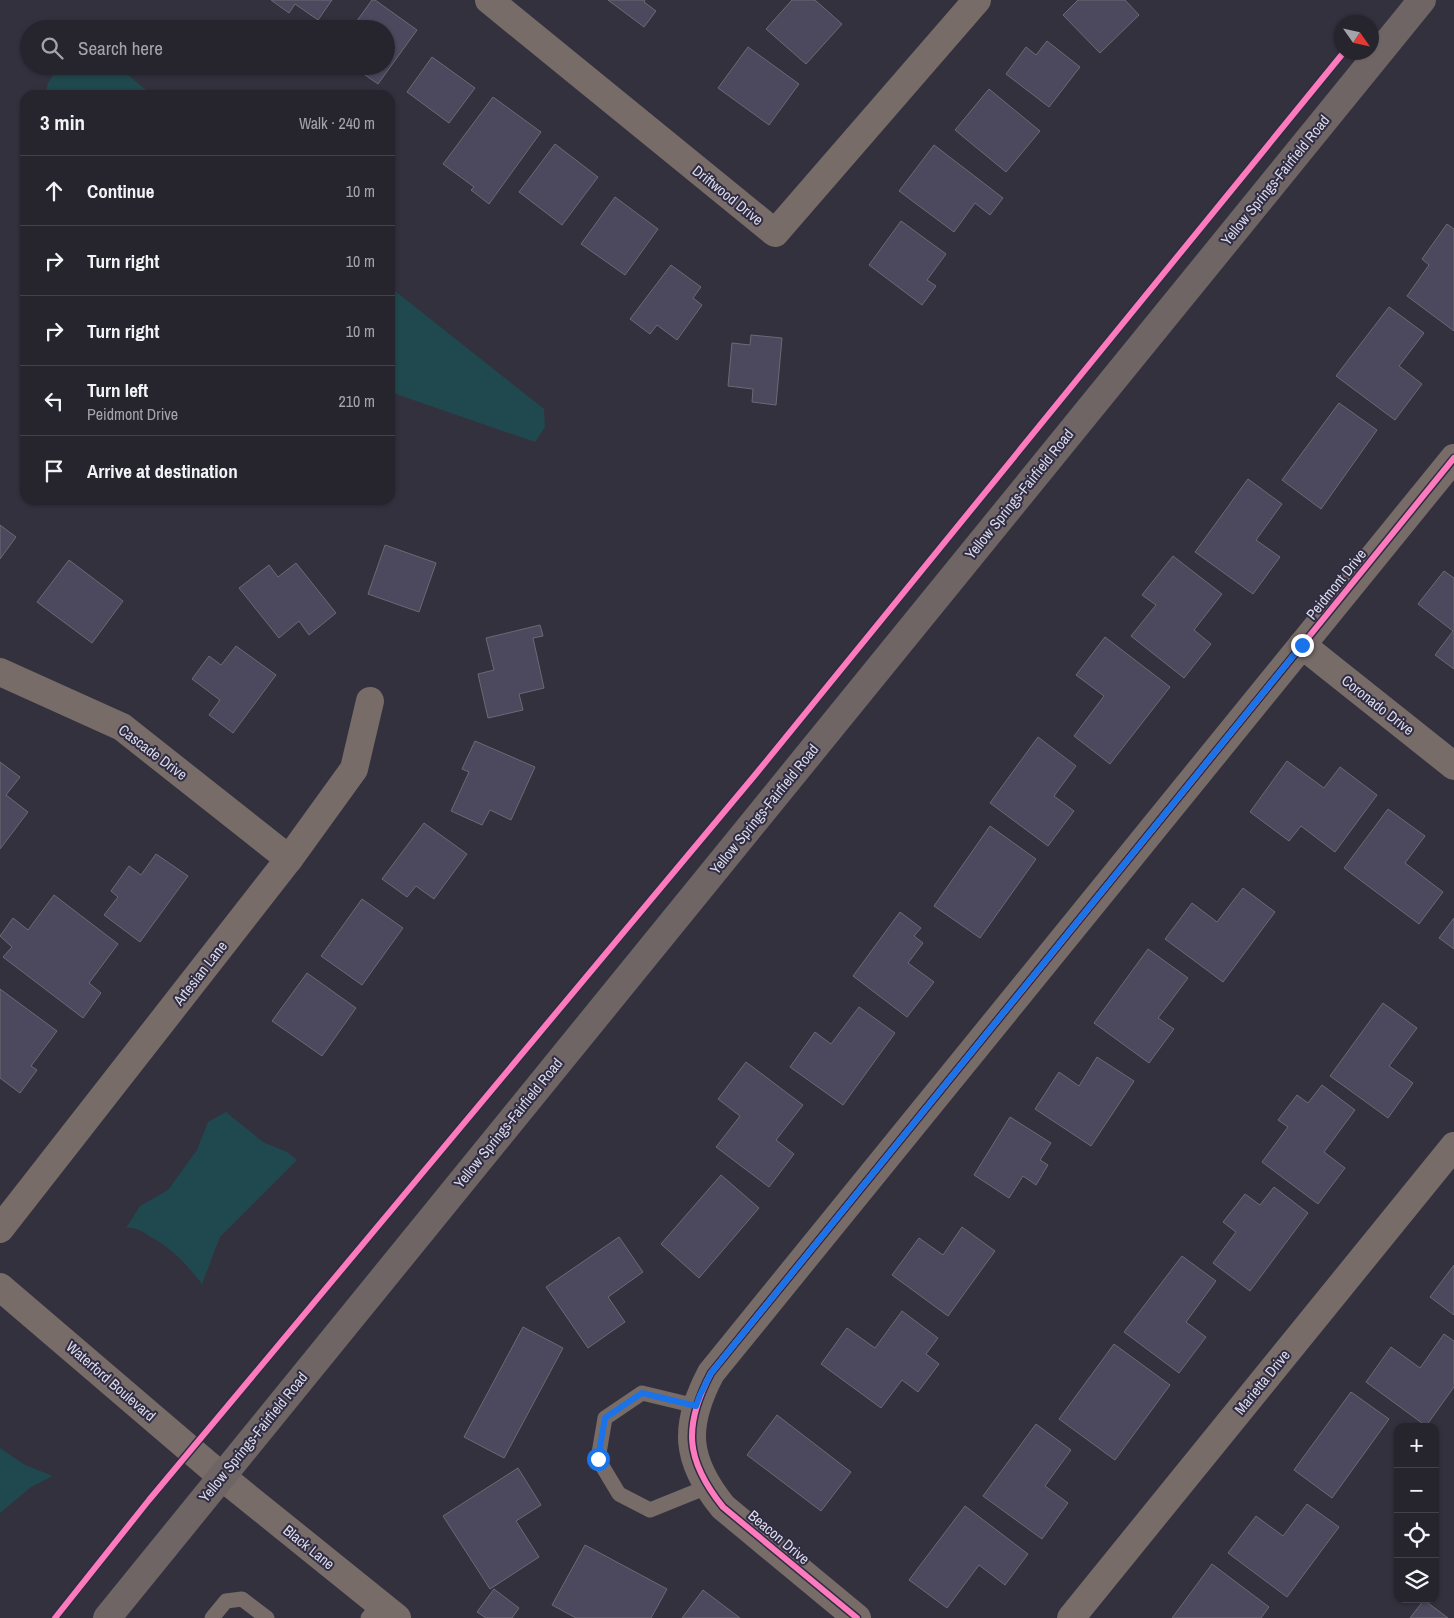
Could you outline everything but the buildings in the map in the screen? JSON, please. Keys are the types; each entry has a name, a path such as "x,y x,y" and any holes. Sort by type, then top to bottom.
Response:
{"main road":[{"name":"Yellow Springs-Fairfield Road","path":"107,1618 1422,0"}],"street":[{"name":"Driftwood Drive","path":"489,0 775,233 977,0"},
{"name":"Peidmont Drive","path":"702,1476 692,1442 693,1417 700,1395 711,1373 1454,458"},
{"name":"Coronado Drive","path":"1302,645 1454,766"},
{"name":"Cascade Drive","path":"0,672 122,727 289,859"},
{"name":"Artesian Lane","path":"0,1230 289,859 354,769 370,701"},
{"name":"Marietta Drive","path":"1071,1618 1454,1146"},
{"name":"Waterford Boulevard","path":"0,1287 221,1476"},
{"name":"Black Lane","path":"221,1476 382,1613"},
{"name":"Beacon Drive","path":"702,1476 723,1507 857,1618"}],"lane":[{"path":"696,1406 642,1393 605,1418 598,1459 619,1494 650,1510 702,1476"},
{"path":"212,1618 226,1601 242,1599 266,1618"}],"shaded area":[{"path":"53,75 128,75 146,90 46,90"},
{"path":"395,291 544,409 545,427 535,442 395,394"},
{"path":"226,1112 263,1142 287,1152 297,1160 220,1237 202,1284 173,1252 139,1230 126,1228 140,1206 168,1190 197,1150 208,1122"},
{"path":"0,1448 25,1465 53,1476 31,1487 0,1513"}],"cycle path":[{"path":"55,1618 149,1500 755,775 1337,60"},
{"path":"857,1618 723,1507 710,1490 695,1458 692,1426 702,1392 711,1373 1454,458"}],"route":[{"path":"598,1459 605,1418 642,1393 696,1406 711,1373 1302,645"}]}
